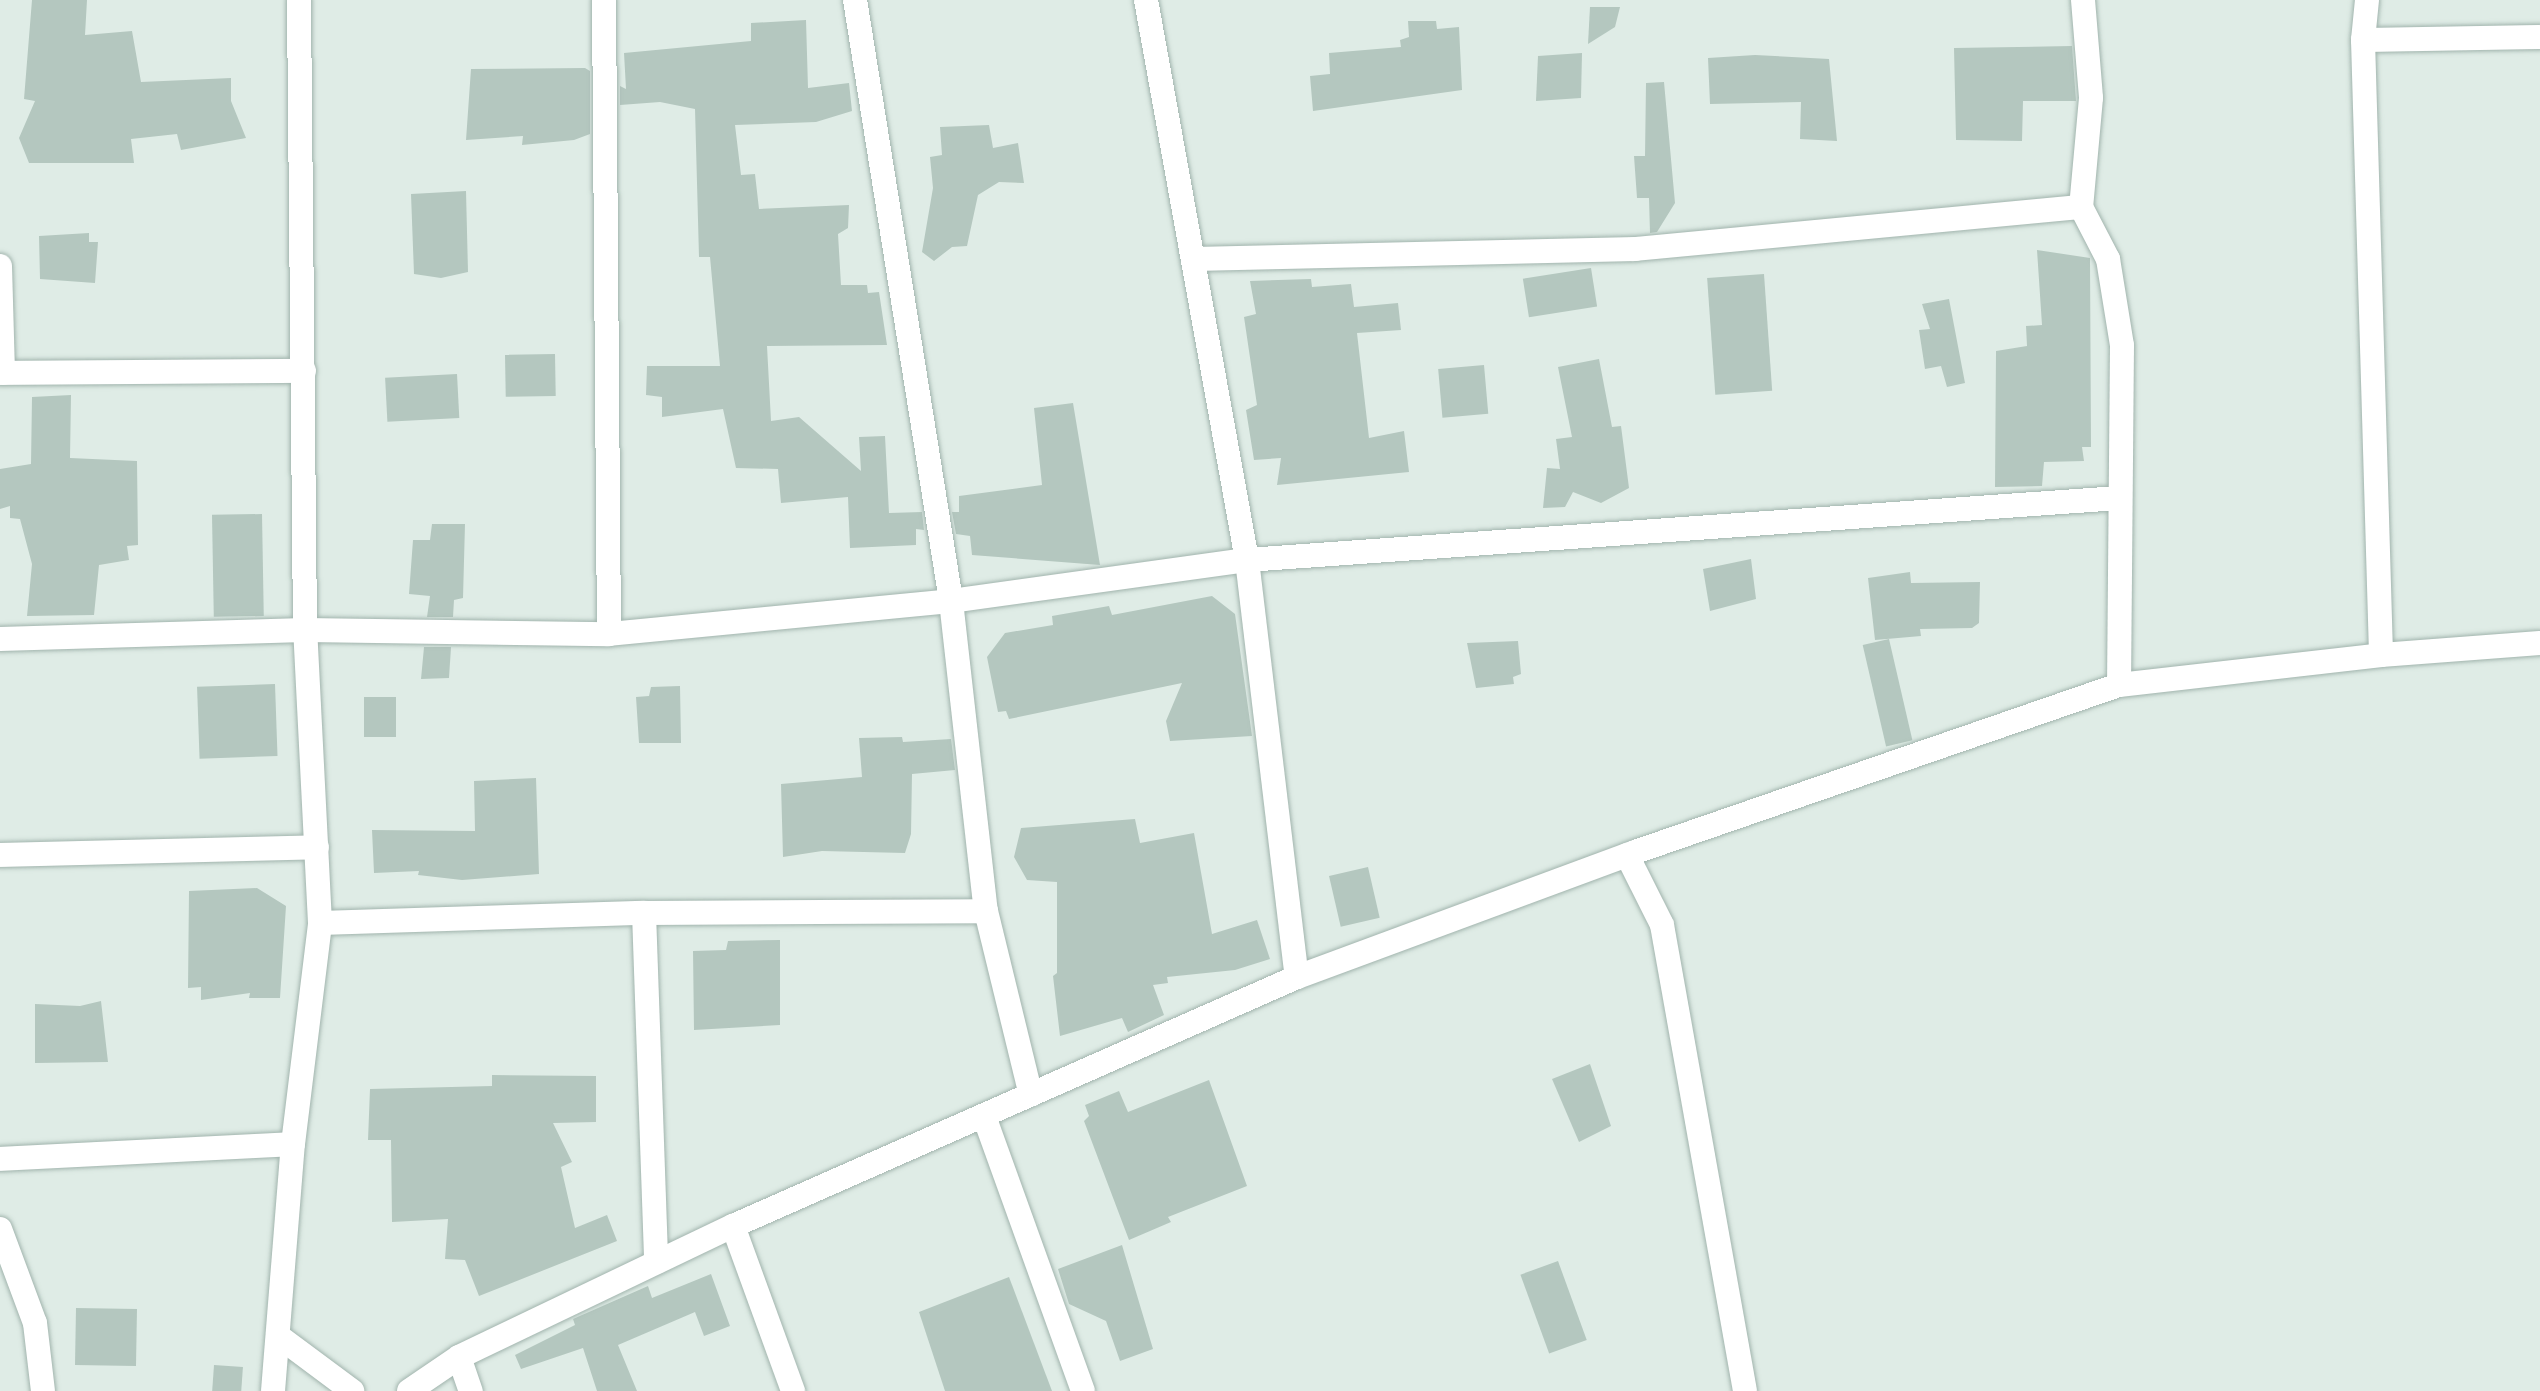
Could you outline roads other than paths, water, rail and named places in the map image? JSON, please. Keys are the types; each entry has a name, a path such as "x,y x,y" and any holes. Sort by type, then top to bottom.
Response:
{"street":[{"path":"273,1391 281,1338 293,1144 320,923 305,630 299,0"},
{"path":"604,0 609,634"},
{"path":"855,0 951,601 986,911 1031,1095"},
{"path":"1146,0 1247,560 1297,977"},
{"path":"2083,0 2091,98 2081,207 2108,259 2122,345 2119,685"},
{"path":"2367,0 2363,40 2381,655"},
{"path":"2363,40 2540,37"},
{"path":"1195,259 1635,249 2081,207"},
{"path":"0,266 2,373 304,371"},
{"path":"0,639 305,630 609,634 951,601 1247,560 2119,498"},
{"path":"409,1391 459,1357 733,1226 1297,977 1627,855 2119,685 2381,655 2540,643"},
{"path":"0,855 317,847"},
{"path":"1627,855 1662,925 1745,1391"},
{"path":"320,923 644,913 986,911"},
{"path":"644,913 656,1262"},
{"path":"984,1116 1083,1391"},
{"path":"0,1159 293,1144"},
{"path":"733,1226 793,1391"},
{"path":"0,1229 35,1323 43,1391"},
{"path":"281,1338 352,1391"},
{"path":"459,1357 471,1391"}]}
